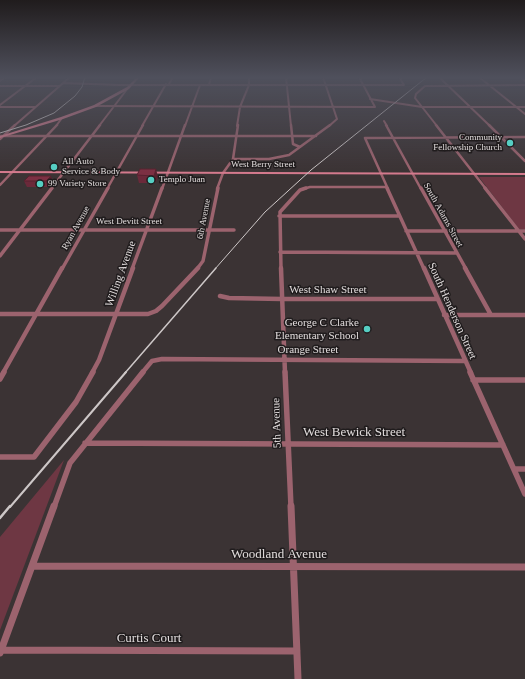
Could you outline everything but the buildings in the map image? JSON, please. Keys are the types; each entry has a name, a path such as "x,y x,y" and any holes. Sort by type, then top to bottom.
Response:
{"main road":[{"path":"1,137 88,109"},
{"path":"10,130 19,131"},
{"name":"West Berry Street","path":"0,172 525,174"}],"street":[{"path":"1,137 33,109"},
{"path":"0,256 112,109"},
{"name":"Ryan Avenue","path":"0,379 152,109"},
{"name":"Willing Avenue","path":"0,457 34,457 76,402 88,382 99,360 191,109"},
{"name":"6th Avenue","path":"116,314 148,314 156,311 204,261 219,182 233,158 240,109"},
{"path":"289,109 293,144 300,147"},
{"path":"233,158 276,158 289,155 336,120 333,109"},
{"path":"423,109 525,238"},
{"path":"472,109 525,161"},
{"path":"0,186 48,136 62,120 62,118"},
{"name":"South Adams Street","path":"384,121 492,315"},
{"path":"1,137 316,136"},
{"path":"392,137 525,137"},
{"name":"South Henderson Street","path":"392,137 365,138 525,494"},
{"path":"278,216 300,190 310,187 386,187"},
{"path":"278,216 399,216"},
{"name":"5th Avenue","path":"278,216 298,679"},
{"name":"West Devitt Street","path":"0,230 234,230"},
{"path":"406,231 525,231"},
{"path":"280,252 457,253"},
{"name":"West Shaw Street","path":"220,296 229,298 282,299 437,299"},
{"path":"0,314 116,314"},
{"path":"444,315 525,315"},
{"name":"Orange Street","path":"85,444 152,361 465,361"},
{"path":"473,380 525,380"},
{"path":"1,652 70,463 85,444"},
{"name":"West Bewick Street","path":"85,444 503,445"},
{"path":"514,469 525,469"},
{"name":"Woodland Avenue","path":"33,566 525,567"},
{"name":"Curtis Court","path":"1,652 297,651"}],"shaded area":[{"path":"479,177 525,177 525,229 519,229"},
{"path":"64,460 0,630 0,537"}],"railway":[{"path":"0,133 26,125 54,113 59,109"},
{"path":"215,269 265,212 311,170 387,109"},
{"path":"125,373 216,268"},
{"path":"10,507 126,372"},
{"path":"0,518 10,506"}],"place":[{"name":"Community Fellowship Church","path":"510,143"},
{"name":"All Auto Service & Body","path":"54,167"},
{"name":"Templo Juan","path":"151,180"},
{"name":"99 Variety Store","path":"40,184"},
{"name":"George C Clarke Elementary School","path":"367,329"}]}
